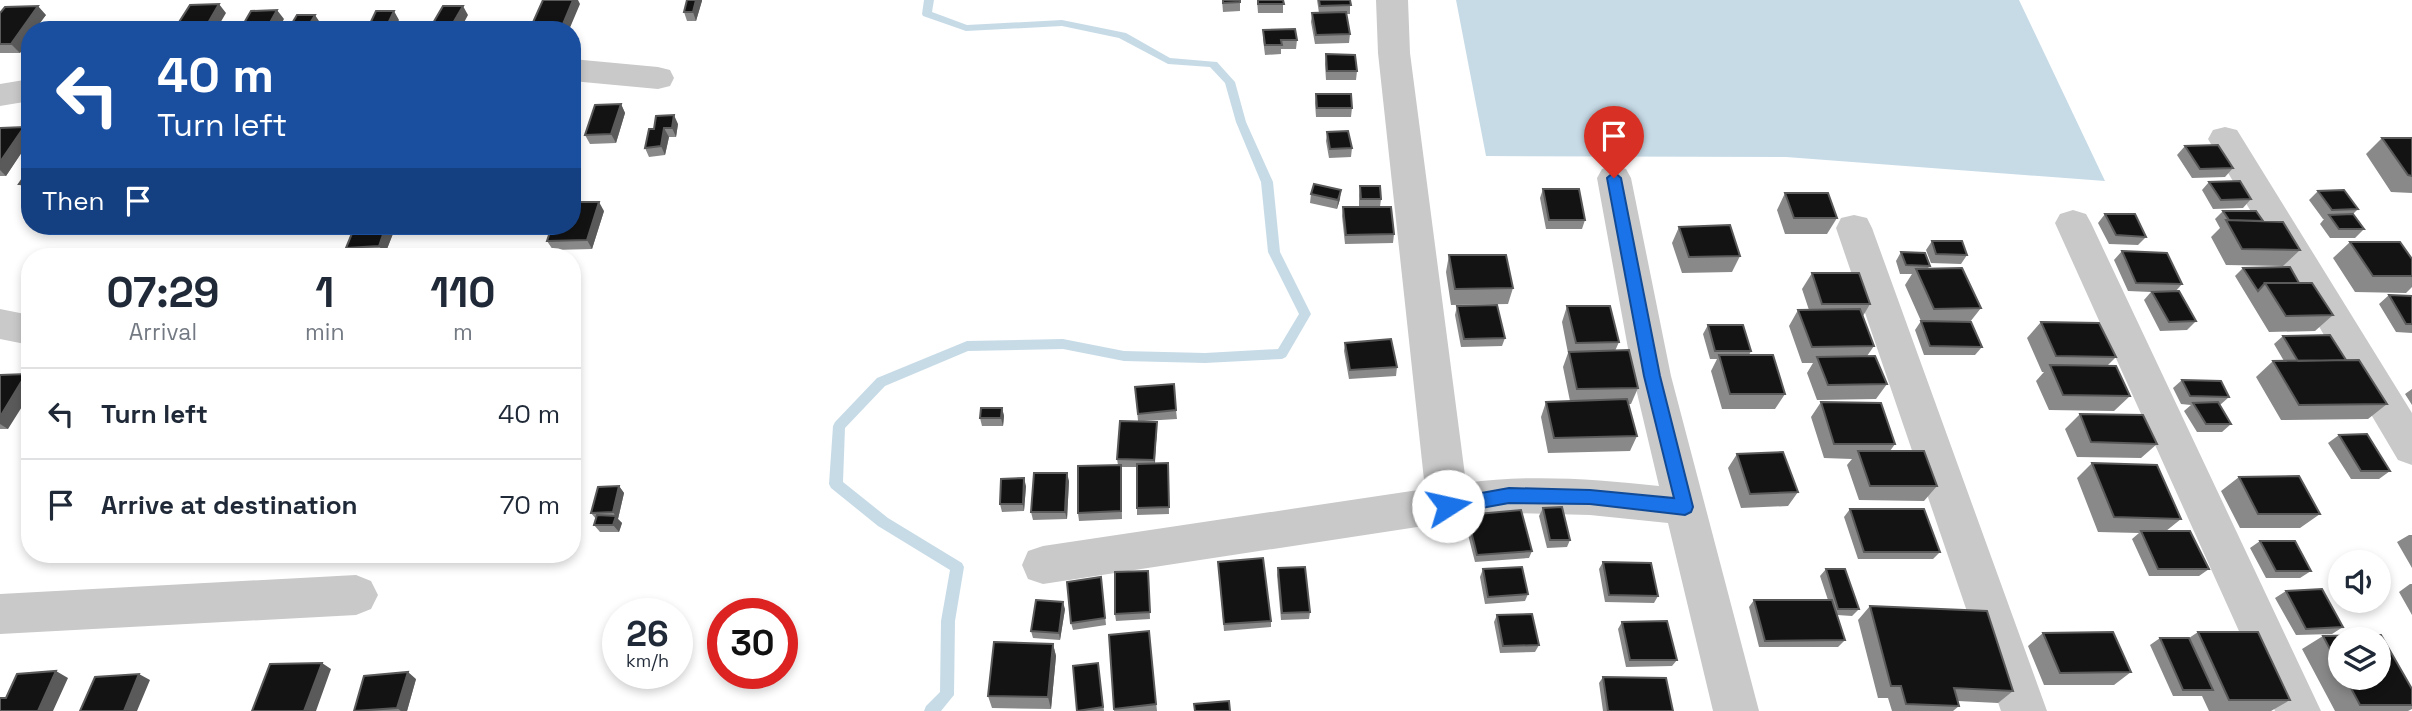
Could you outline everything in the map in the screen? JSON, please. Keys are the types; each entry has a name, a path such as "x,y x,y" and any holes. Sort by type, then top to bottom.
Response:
{"street":[{"path":"1392,0 1394,53 1448,506"},
{"path":"581,71 658,78"},
{"path":"0,95 21,92"},
{"path":"2225,139 2412,448"},
{"path":"1614,178 1652,376 1736,711"},
{"path":"2073,223 2298,711"},
{"path":"1854,228 2024,711"},
{"path":"0,324 21,328"},
{"path":"1043,565 1509,495 1590,497 1685,507"},
{"path":"0,614 356,595"}],"water":[{"path":"1456,0 2019,0 2105,181 1786,157 1486,156"}],"building":[{"path":"543,0 573,0 564,21 534,21"},
{"path":"687,0 696,0 693,12 684,12"},
{"path":"1223,0 1240,0 1240,2 1223,3"},
{"path":"1258,0 1283,0 1284,4 1258,4"},
{"path":"1319,0 1350,0 1351,5 1320,6"},
{"path":"219,4 209,21 180,21 190,5"},
{"path":"38,6 27,21 21,21 21,30 11,44 0,44 0,13 5,7"},
{"path":"443,6 463,6 454,21 434,21"},
{"path":"277,10 271,21 245,21 251,11"},
{"path":"376,11 394,11 389,21 371,21"},
{"path":"1346,12 1350,34 1316,35 1312,13"},
{"path":"297,15 315,15 311,21 293,21"},
{"path":"1295,29 1297,40 1281,40 1282,45 1265,45 1263,30"},
{"path":"1326,54 1355,55 1357,71 1327,71"},
{"path":"1316,94 1351,94 1352,108 1317,108"},
{"path":"621,104 611,134 585,135 595,105"},
{"path":"674,115 672,128 664,128 661,146 645,148 649,129 654,129 656,116"},
{"path":"21,127 21,131 0,162 0,128"},
{"path":"1348,131 1352,148 1330,149 1327,132"},
{"path":"2382,138 2412,138 2412,176 2408,175"},
{"path":"2218,145 2233,168 2200,169 2185,146"},
{"path":"2240,181 2251,199 2221,200 2209,182"},
{"path":"1314,184 1341,190 1338,200 1311,194"},
{"path":"1360,186 1380,186 1381,199 1361,199"},
{"path":"1543,189 1579,189 1585,220 1549,220"},
{"path":"2344,190 2358,209 2332,210 2318,191"},
{"path":"1785,193 1828,193 1837,218 1794,218"},
{"path":"581,202 599,202 587,240 547,241 549,235 581,235"},
{"path":"1343,207 1391,207 1394,234 1346,235"},
{"path":"2223,211 2256,211 2263,221 2229,220"},
{"path":"2105,214 2135,214 2146,237 2116,235"},
{"path":"2353,214 2364,229 2339,229 2329,215"},
{"path":"2226,220 2283,222 2300,250 2242,249"},
{"path":"1730,225 1740,256 1689,257 1679,227"},
{"path":"351,235 383,235 379,246 346,248"},
{"path":"1932,241 1962,241 1967,255 1936,254"},
{"path":"2350,242 2400,242 2412,259 2412,276 2373,276"},
{"path":"2122,251 2167,253 2182,284 2136,283"},
{"path":"1901,252 1925,253 1930,266 1906,265"},
{"path":"1449,255 1506,255 1513,288 1455,289"},
{"path":"2290,267 2299,283 2265,283 2258,291 2243,268"},
{"path":"1962,268 1981,308 1934,309 1916,269"},
{"path":"1812,273 1859,273 1870,304 1822,304"},
{"path":"2265,283 2312,283 2333,315 2286,316"},
{"path":"2179,291 2196,321 2169,322 2152,292"},
{"path":"2389,295 2412,296 2412,324 2406,324"},
{"path":"1497,305 1505,338 1464,339 1457,306"},
{"path":"1567,306 1610,306 1619,342 1576,343"},
{"path":"1860,309 1874,346 1812,347 1798,310"},
{"path":"1921,321 1971,322 1982,347 1930,346"},
{"path":"2041,322 2099,323 2116,357 2056,356"},
{"path":"1708,325 1743,325 1751,351 1715,351"},
{"path":"2330,335 2346,360 2298,361 2283,336"},
{"path":"1391,339 1397,367 1350,370 1345,343"},
{"path":"1629,350 1638,388 1577,389 1569,352"},
{"path":"1719,355 1773,355 1785,394 1730,394"},
{"path":"1875,356 1887,384 1828,385 1817,357"},
{"path":"2359,360 2387,404 2299,405 2273,361"},
{"path":"2050,365 2116,366 2130,396 2063,395"},
{"path":"21,374 21,382 0,417 0,375"},
{"path":"2182,380 2221,381 2229,397 2190,396"},
{"path":"1174,384 1176,410 1138,414 1135,387"},
{"path":"1627,399 1637,436 1554,438 1546,402"},
{"path":"1821,402 1881,403 1895,444 1834,444"},
{"path":"2218,402 2231,424 2206,424 2193,403"},
{"path":"981,408 1002,408 1001,418 980,418"},
{"path":"2080,414 2143,415 2157,444 2091,442"},
{"path":"1120,421 1157,422 1154,460 1117,459"},
{"path":"2367,434 2390,471 2361,471 2339,435"},
{"path":"1858,451 1924,451 1937,486 1870,486"},
{"path":"1783,452 1798,492 1750,494 1737,454"},
{"path":"1168,463 1169,507 1137,508 1137,464"},
{"path":"2092,463 2157,465 2181,519 2114,517"},
{"path":"1121,465 1121,511 1078,513 1078,466"},
{"path":"1034,473 1067,473 1065,512 1031,512"},
{"path":"2299,476 2320,514 2258,514 2239,477"},
{"path":"1024,478 1023,504 1000,504 1001,479"},
{"path":"619,486 613,512 591,513 598,487"},
{"path":"1562,507 1570,540 1550,540 1543,508"},
{"path":"1850,509 1924,509 1940,552 1864,552"},
{"path":"1521,510 1532,551 1477,555 1467,515"},
{"path":"597,515 616,516 613,525 594,525"},
{"path":"2141,531 2190,531 2209,569 2158,569"},
{"path":"2260,541 2295,541 2311,571 2276,571"},
{"path":"1263,558 1271,621 1224,624 1218,562"},
{"path":"1603,562 1651,563 1658,596 1609,595"},
{"path":"1305,567 1310,612 1282,613 1278,568"},
{"path":"1522,567 1528,594 1488,597 1483,569"},
{"path":"1826,569 1845,569 1859,609 1838,609"},
{"path":"1148,571 1150,612 1115,614 1115,572"},
{"path":"1101,577 1105,618 1071,623 1067,582"},
{"path":"2322,589 2328,600 2328,613 2335,613 2343,627 2306,629 2286,591"},
{"path":"1036,600 1063,602 1059,633 1031,631"},
{"path":"1754,600 1832,600 1845,640 1765,641"},
{"path":"1870,606 1987,611 2013,691 1954,688 1959,706 1906,704 1901,686 1891,686"},
{"path":"1532,614 1539,645 1503,646 1497,615"},
{"path":"1667,621 1677,660 1630,660 1622,622"},
{"path":"1149,631 1156,704 1114,709 1109,635"},
{"path":"2113,632 2131,672 2060,673 2043,633"},
{"path":"2198,632 2258,632 2290,700 2229,700"},
{"path":"2160,638 2189,638 2213,690 2183,690"},
{"path":"994,642 1053,644 1048,697 988,696"},
{"path":"2391,652 2412,689 2412,705 2360,705 2352,690 2391,690"},
{"path":"322,663 304,711 252,711 270,664"},
{"path":"1098,663 1103,707 1077,711 1073,666"},
{"path":"56,671 38,711 0,711 0,698 6,698 17,674"},
{"path":"408,672 397,708 354,711 364,676"},
{"path":"139,674 124,711 80,711 95,677"},
{"path":"1603,677 1666,678 1673,711 1608,711"},
{"path":"1229,701 1230,711 1195,711 1194,704"}],"waterway":[{"path":"929,0 927,14 966,28 1062,23 1122,35 1168,61 1213,64 1230,82 1241,122 1267,182 1274,252 1305,314 1282,354 1205,358 1124,356 1063,344 967,346 881,382 839,426 836,484 883,522 957,567 948,621 947,695 931,711"}],"route":[{"path":"1448,506 1509,495 1590,497 1685,507 1652,376 1614,178"}]}
